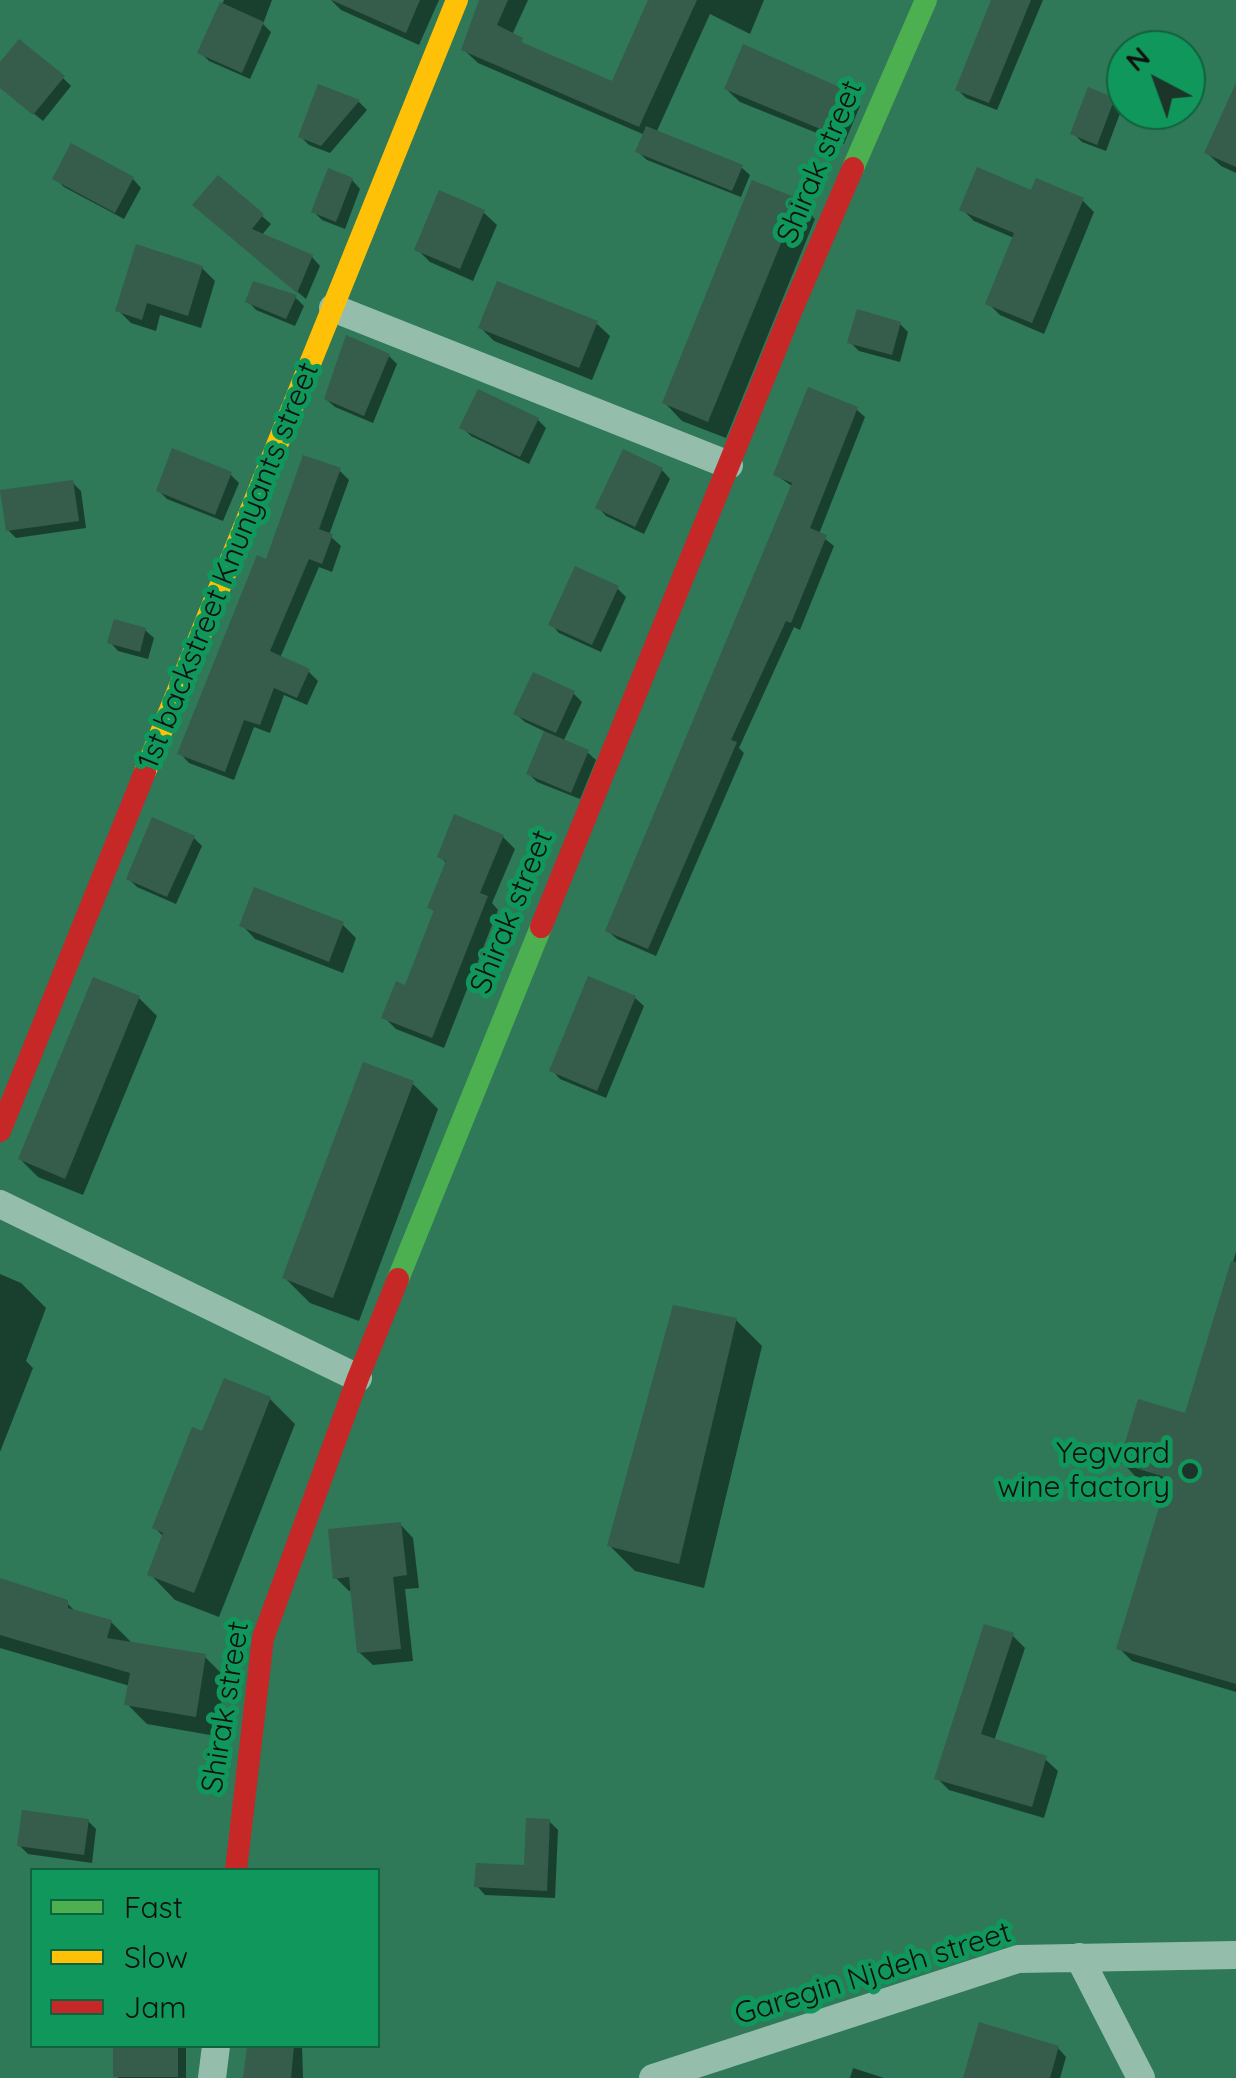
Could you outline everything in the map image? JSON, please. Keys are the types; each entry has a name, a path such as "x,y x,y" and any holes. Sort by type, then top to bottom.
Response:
{"street":[{"name":"1st backstreet Knunyants street","path":"0,1131 456,0"},
{"name":"Shirak street","path":"236,1868 263,1638 358,1378 790,314 926,0"},
{"path":"333,308 728,465"},
{"path":"0,1204 358,1378"},
{"name":"Garegin Njdeh street","path":"653,2078 1018,1959 1236,1955"},
{"path":"1078,1957 1141,2078"},
{"path":"212,2078 216,2048"}],"building":[{"path":"331,0 420,0 406,33"},
{"path":"479,0 508,0 497,25 523,38 521,42 612,81 648,0 697,0 639,127 461,50"},
{"path":"991,0 1031,0 989,103 955,90"},
{"path":"220,2 264,22 242,73 197,53"},
{"path":"19,39 65,76 33,115 0,88 0,62"},
{"path":"743,44 848,91 830,133 724,89"},
{"path":"1236,83 1236,167 1204,153"},
{"path":"318,84 360,100 321,146 298,137"},
{"path":"1088,87 1106,94 1106,122 1097,145 1070,134"},
{"path":"646,126 743,165 732,191 635,152"},
{"path":"71,143 134,177 115,213 52,179"},
{"path":"977,167 1031,190 1036,178 1084,198 1032,323 985,304 1014,233 959,210"},
{"path":"328,168 353,178 336,222 311,212"},
{"path":"218,175 264,214 252,229 313,255 297,293 192,205"},
{"path":"752,180 799,199 708,422 662,403"},
{"path":"439,190 485,210 460,269 414,250"},
{"path":"136,244 203,266 188,316 147,303 142,320 115,311"},
{"path":"253,281 297,295 286,319 245,302"},
{"path":"497,281 598,321 579,368 478,328"},
{"path":"857,309 901,322 892,355 847,343"},
{"path":"346,335 390,354 364,416 324,399"},
{"path":"808,387 858,407 810,528 827,535 791,623 786,621 731,740 737,742 648,949 605,931 792,483 773,475"},
{"path":"478,389 539,418 520,457 459,428"},
{"path":"172,448 232,472 215,515 156,491"},
{"path":"623,449 663,468 635,527 595,508"},
{"path":"303,455 341,468 319,529 333,534 322,564 309,559 270,651 310,669 297,698 274,688 260,725 244,720 225,772 177,754 257,555 266,559"},
{"path":"73,480 79,521 6,531 0,490"},
{"path":"575,566 619,586 592,645 548,625"},
{"path":"114,619 146,628 140,652 107,643"},
{"path":"533,672 575,691 556,733 513,714"},
{"path":"544,731 589,750 571,793 526,774"},
{"path":"454,814 504,835 480,893 488,896 432,1038 381,1018 396,981 405,985 434,910 427,908 446,861 437,857"},
{"path":"152,817 195,836 167,897 126,879"},
{"path":"254,887 344,922 329,962 239,926"},
{"path":"588,976 636,996 597,1091 549,1071"},
{"path":"93,977 140,996 65,1179 18,1159"},
{"path":"363,1062 414,1081 333,1298 282,1278"},
{"name":"Yegvard wine factory","path":"1231,1261 1236,1262 1236,1684 1116,1649 1168,1478 1119,1463 1138,1399 1185,1413"},
{"path":"673,1305 737,1318 679,1564 607,1546"},
{"path":"224,1378 271,1397 194,1593 147,1575 163,1533 152,1528 192,1427 202,1431"},
{"path":"401,1522 407,1575 393,1577 401,1649 357,1653 349,1577 333,1579 328,1529"},
{"path":"0,1578 68,1600 68,1608 112,1620 107,1638 206,1654 196,1717 124,1705 130,1673 0,1635"},
{"path":"984,1624 1014,1633 981,1734 1047,1756 1032,1807 934,1779"},
{"path":"22,1810 89,1819 84,1855 17,1846"},
{"path":"526,1818 550,1819 547,1891 474,1887 476,1863 524,1865"},
{"path":"979,2022 1059,2046 1050,2078 963,2078"},
{"path":"113,2048 178,2048 178,2077 113,2077"},
{"path":"247,2048 294,2048 291,2078 243,2078"}],"traffic: fast":[{"path":"853,168 926,0"},
{"path":"398,1279 541,927"}],"traffic: slow":[{"path":"145,772 457,0"}],"traffic: jam":[{"path":"541,927 853,168"},
{"path":"0,1131 145,772"},
{"path":"236,1868 263,1638 398,1279"}],"place":[{"name":"Yegvard wine factory","path":"1190,1471"}]}
